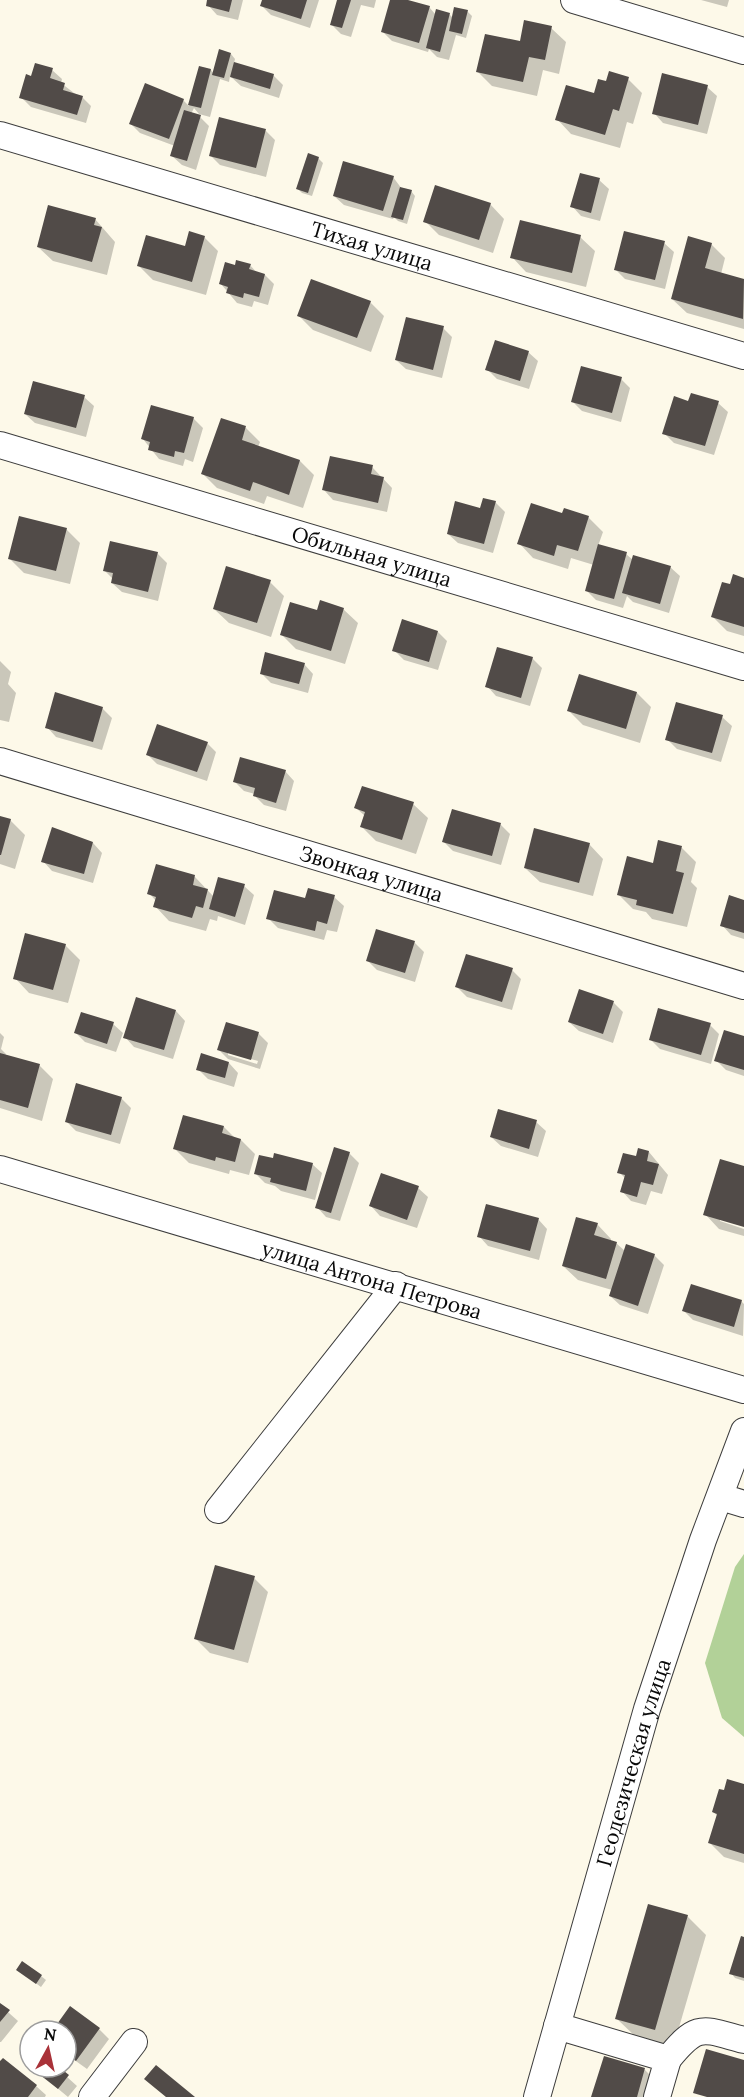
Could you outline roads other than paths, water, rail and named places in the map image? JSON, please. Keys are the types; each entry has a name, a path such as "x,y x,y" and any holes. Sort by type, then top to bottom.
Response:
{"street":[{"path":"574,0 744,51"},
{"name":"Тихая улица","path":"0,135 744,356"},
{"name":"Обильная улица","path":"0,445 744,667"},
{"name":"Звонкая улица","path":"0,761 744,987"},
{"name":"улица Антона Петрова","path":"0,1168 744,1390"},
{"path":"218,1510 396,1286"},
{"name":"Геодезическая улица","path":"537,2097 647,1709 703,1540 732,1501 744,1431"},
{"path":"557,2026 669,2059"},
{"path":"657,2097 669,2059 685,2038 704,2030 744,2040"},
{"path":"92,2097 134,2042"}]}
